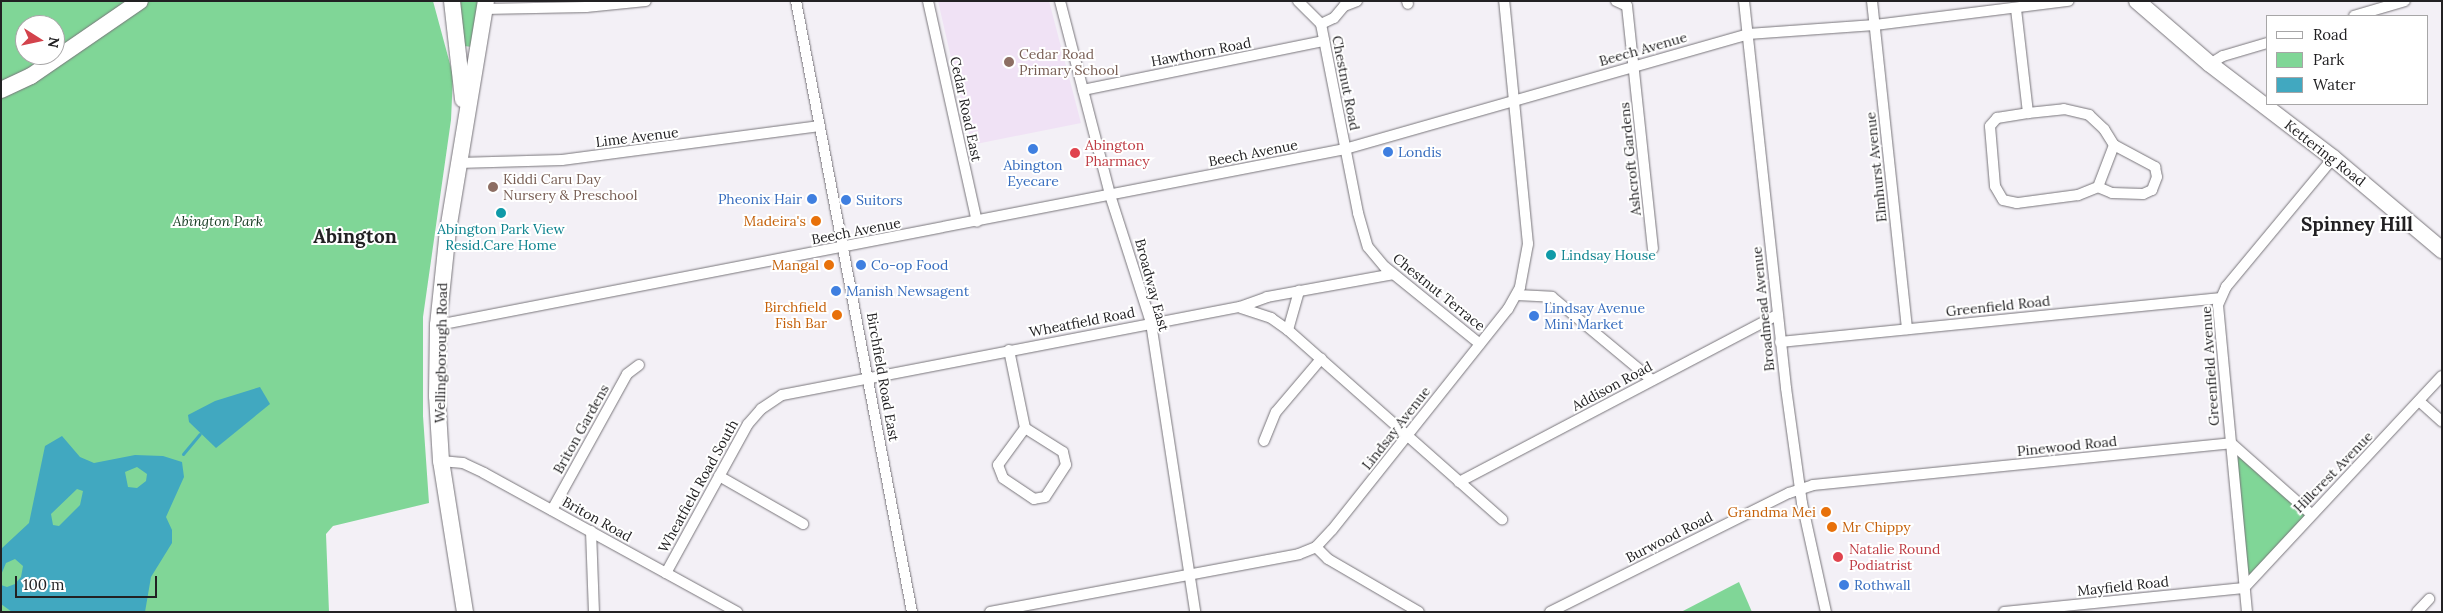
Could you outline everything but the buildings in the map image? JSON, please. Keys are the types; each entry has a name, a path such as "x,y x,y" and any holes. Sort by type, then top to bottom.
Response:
{"main road":[{"path":"1,90 38,72 140,1"},
{"name":"Wellingborough Road","path":"452,1 462,71 464,124"},
{"name":"Kettering Road","path":"2138,1 2210,64 2333,158 2442,250"},
{"name":"Wellingborough Road","path":"465,612 441,461 437,396 438,325 458,163 485,5"}],"street":[{"path":"485,5 586,7 646,1"},
{"name":"Birchfield Road East","path":"796,1 845,248 912,612"},
{"name":"Cedar Road East","path":"928,1 977,222"},
{"name":"Broadway East","path":"1060,1 1110,195 1151,323 1195,612"},
{"name":"Chestnut Road","path":"1298,1 1321,24 1345,149"},
{"path":"1321,24 1334,18 1344,6 1357,1"},
{"name":"Lindsay Avenue","path":"1316,547 1407,436 1517,295 1528,254 1504,1"},
{"path":"1616,1 1631,3"},
{"name":"Broadmead Avenue","path":"1744,1 1780,342 1800,488 1826,612"},
{"name":"Elmhurst Avenue","path":"1872,1 1908,329"},
{"name":"Beech Avenue","path":"438,325 845,248 1345,149 1748,34 1875,25 2069,1"},
{"path":"2357,15 2405,1"},
{"name":"Ashcroft Gardens","path":"1631,3 1633,66 1654,249"},
{"path":"2016,9 2028,113"},
{"name":"Hawthorn Road","path":"1083,90 1324,41"},
{"path":"2210,64 2223,56 2266,43"},
{"path":"2064,109 2082,111 2097,121 2114,145 2155,167 2155,184 2152,190 2143,194 2112,193 2098,187 2078,195 2017,203 2006,202 2000,197 1995,186 1990,126 2002,116 2028,113 2064,109"},
{"name":"Lime Avenue","path":"458,163 562,160 820,126"},
{"path":"2098,187 2114,145"},
{"name":"Chestnut Terrace","path":"1345,149 1364,240 1374,256 1480,344"},
{"name":"Greenfield Avenue","path":"2247,612 2218,312 2219,298 2333,158"},
{"name":"Wheatfield Road","path":"868,377 1240,308 1299,291 1394,274"},
{"path":"1288,330 1299,291"},
{"path":"1517,295 1552,297 1652,380"},
{"name":"Greenfield Road","path":"1780,342 2219,298"},
{"path":"1240,308 1270,318 1288,330 1502,520"},
{"name":"Addison Road","path":"1459,482 1777,315"},
{"path":"1009,350 1025,428 1063,452 1066,465 1045,497 1034,499 1003,478 998,465 1025,428"},
{"path":"1264,441 1276,412 1320,359"},
{"name":"Briton Gardens","path":"552,510 627,374 639,365"},
{"name":"Hillcrest Avenue","path":"2244,588 2311,514 2442,376"},
{"name":"Wheatfield Road South","path":"666,573 748,424 776,398 800,390 868,377"},
{"path":"2419,401 2442,422"},
{"path":"2230,443 2311,514"},
{"name":"Pinewood Road","path":"1800,488 2230,443"},
{"name":"Briton Road","path":"441,461 472,466 737,612"},
{"path":"719,476 803,524"},
{"name":"Burwood Road","path":"1550,612 1800,488"},
{"path":"591,531 594,612"},
{"path":"990,612 1299,554 1316,547 1328,559 1406,608 1419,612"},
{"name":"Mayfield Road","path":"2004,612 2244,588"},
{"path":"2417,612 2429,598"}],"shaded area":[{"name":"Cedar Road Primary School","path":"938,1 1049,1 1081,123 971,145"}],"green space":[{"name":"Abington Park","path":"1,1 433,1 453,75 451,120 423,317 423,416 429,503 333,526 326,534 329,612 1,612"},
{"path":"457,1 479,1 472,47 464,46"},
{"path":"2231,443 2311,514 2244,588"},
{"path":"1739,582 1752,612 1681,612"}],"water":[{"path":"260,387 270,404 216,448 189,422 188,415 215,401"},
{"path":"62,436 80,457 94,463 135,455 163,456 182,462 184,477 166,517 172,530 172,543 151,577 145,612 12,612 1,604 1,585 7,587 15,584 21,577 23,566 15,559 6,563 1,575 1,549 29,523 45,446","holes":["137,467 147,474 146,481 137,488 128,487 125,472","77,489 83,491 80,505 59,526 53,525 51,514"]}],"waterway":[{"path":"183,454 200,434"}],"place":[{"name":"Cedar Road Primary School","path":"1009,62"},
{"name":"Abington Eyecare","path":"1033,149"},
{"name":"Londis","path":"1388,152"},
{"name":"Abington Pharmacy","path":"1075,153"},
{"name":"Kiddi Caru Day Nursery & Preschool","path":"493,187"},
{"name":"Pheonix Hair","path":"812,199"},
{"name":"Suitors","path":"846,200"},
{"name":"Abington Park View Resid.Care Home","path":"501,213"},
{"name":"Madeira's","path":"816,221"},
{"name":"Lindsay House","path":"1551,255"},
{"name":"Mangal","path":"829,265"},
{"name":"Co-op Food","path":"861,265"},
{"name":"Manish Newsagent","path":"836,291"},
{"name":"Birchfield Fish Bar","path":"837,315"},
{"name":"Lindsay Avenue Mini Market","path":"1534,316"},
{"name":"Grandma Mei","path":"1826,512"},
{"name":"Mr Chippy","path":"1832,527"},
{"name":"Natalie Round Podiatrist","path":"1838,557"},
{"name":"Rothwall","path":"1844,585"}],"district":[{"name":"Spinney Hill","path":"2357,225"},
{"name":"Abington","path":"355,237"}]}
